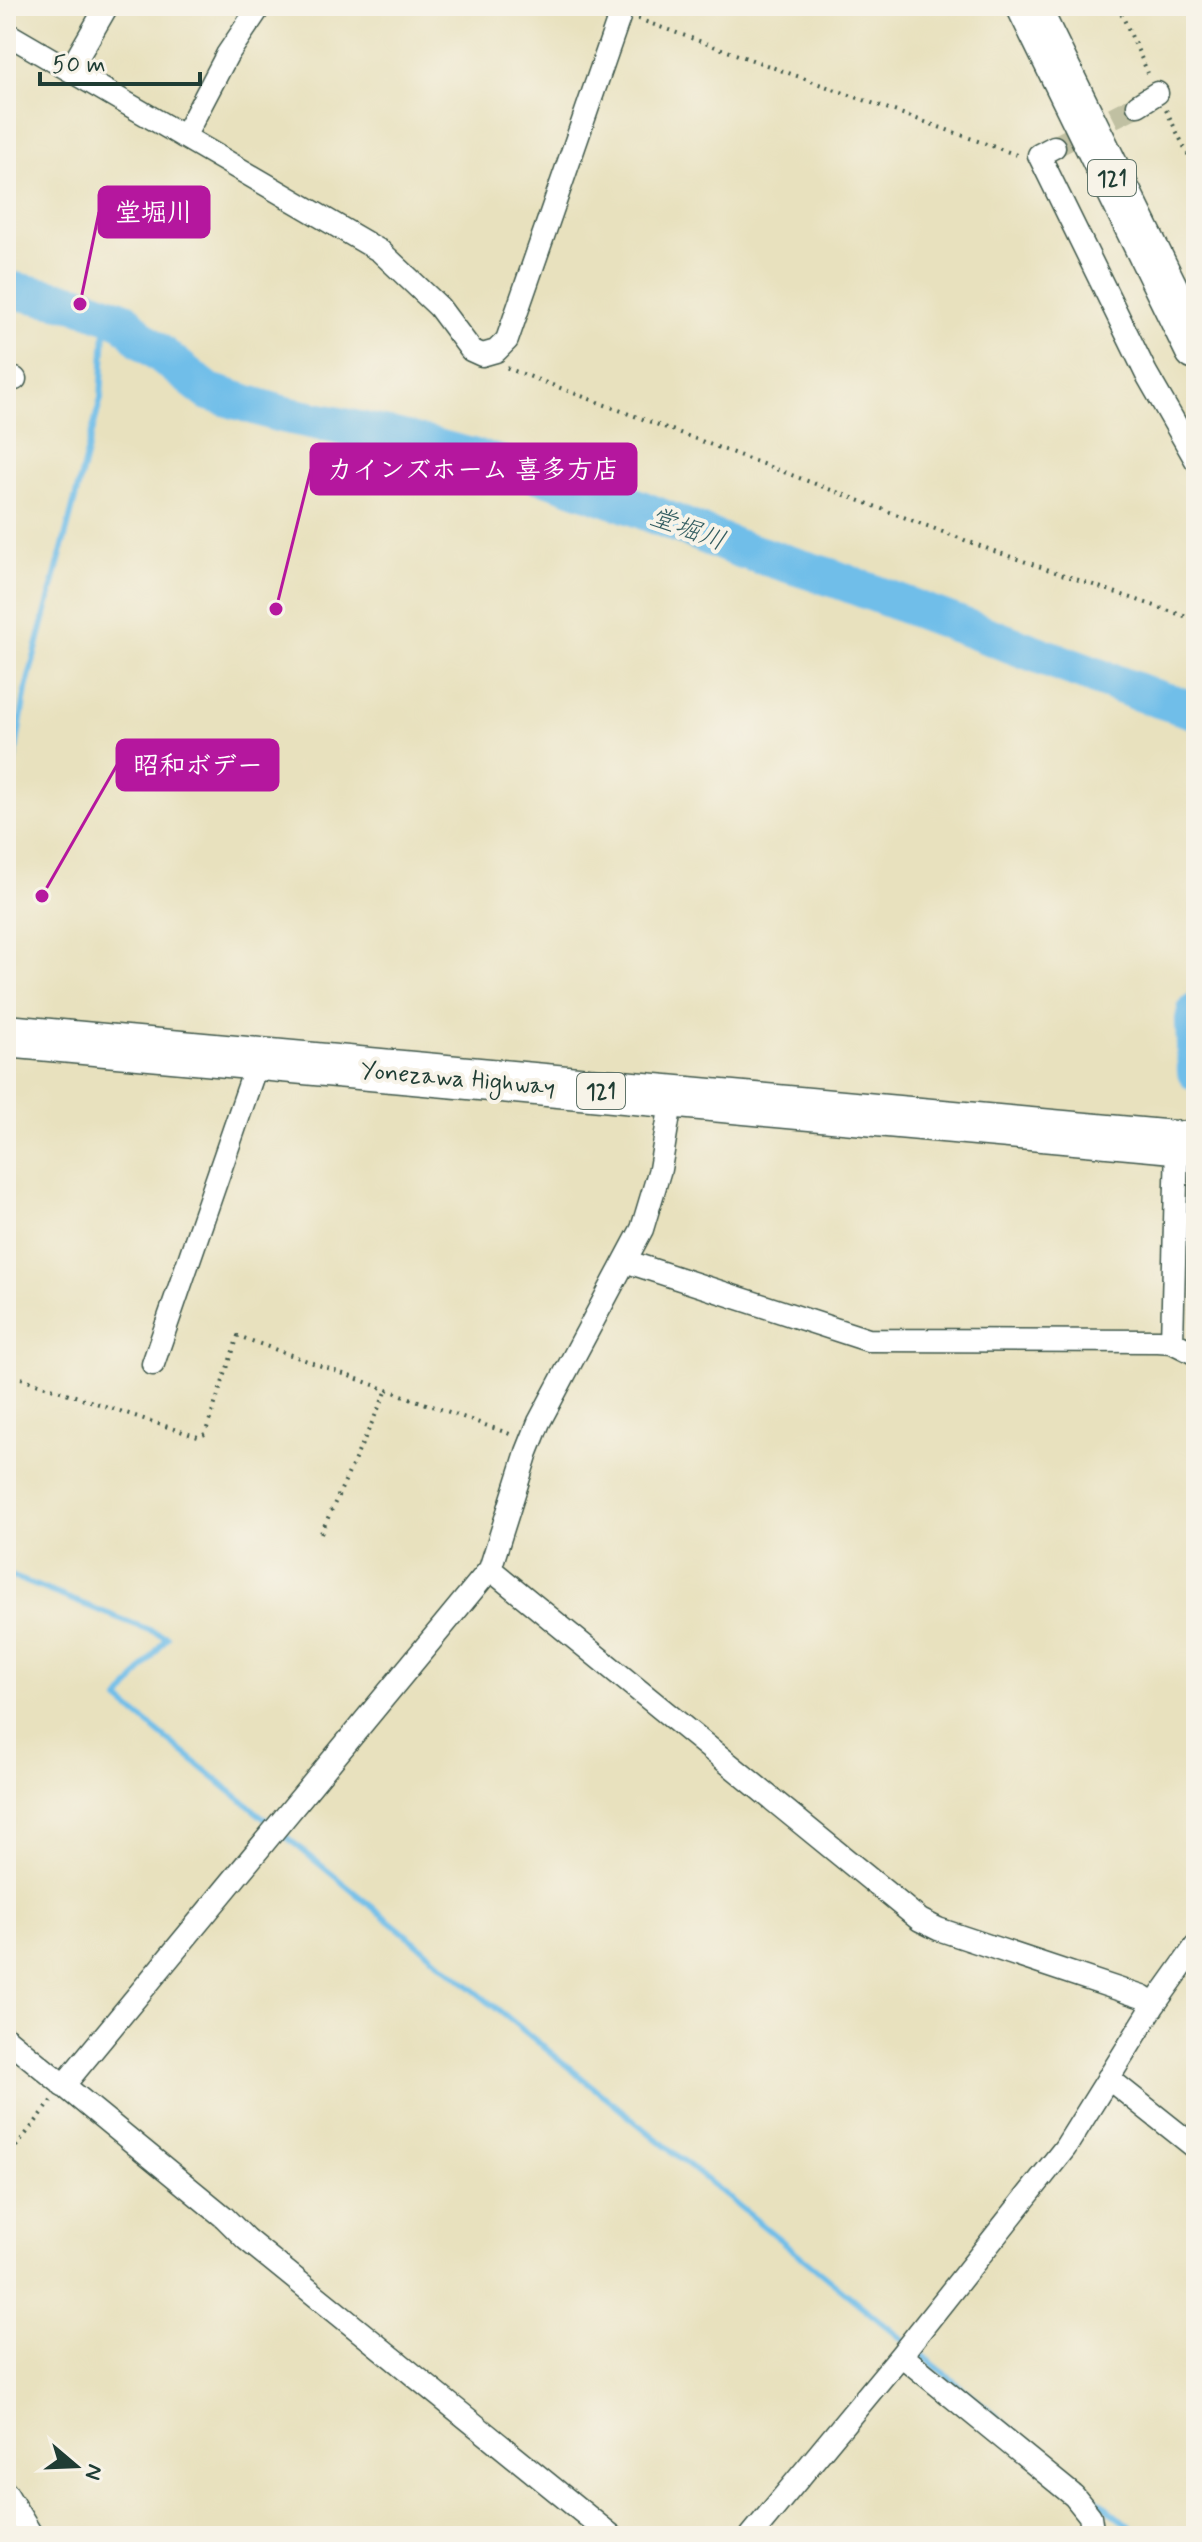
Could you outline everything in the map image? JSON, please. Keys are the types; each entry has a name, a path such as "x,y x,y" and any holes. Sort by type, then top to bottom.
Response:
{"highway":[{"name":"121","path":"1028,6 1196,349"},
{"name":"121","path":"1056,6 1196,291"},
{"name":"Yonezawa Highway","path":"6,1036 1186,1144"}],"street":[{"path":"70,70 107,6"},
{"path":"184,137 227,55 260,6"},
{"path":"6,33 380,251 439,307 471,350 482,355 496,351 507,340 622,10"},
{"path":"1047,151 1146,373 1196,460"},
{"path":"153,1364 258,1060"},
{"path":"63,2086 490,1569 531,1442 567,1367 642,1229 660,1169 672,1097"},
{"path":"1172,1342 1186,1144"},
{"path":"631,1263 868,1340 1172,1342 1196,1354"},
{"path":"490,1569 920,1920 938,1929 1142,1997 1154,2005"},
{"path":"751,2536 901,2355 1065,2148 1154,2005 1196,1946"},
{"path":"6,2038 612,2536"},
{"path":"1108,2078 1196,2148"},
{"path":"901,2355 1074,2496 1090,2516 1093,2536"},
{"path":"6,2493 32,2536"}],"path":[{"path":"622,10 1024,157 1047,151"},
{"path":"496,351 507,368 991,550 1196,620"},
{"path":"6,1373 198,1437 205,1434 238,1336 531,1442"},
{"path":"321,1533 387,1390"},
{"path":"6,2159 63,2086"}],"waterway":[{"name":"堂堀川","path":"6,289 80,304 125,321 140,338 209,392 281,414 394,437 549,477 737,548 836,579 1196,711"},
{"path":"6,810 26,689 101,398 106,315"},
{"name":"堂堀川","path":"1196,1011 1196,1072"},
{"path":"6,1574 167,1637 119,1700 271,1824"},
{"path":"279,1831 1141,2536"},
{"path":"27,2510 53,2536"}],"tunnel":[{"path":"1054,147 1138,105"}],"place":[{"name":"堂堀川","path":"80,304"},
{"name":"カインズホーム 喜多方店","path":"276,609"},
{"name":"昭和ボデー","path":"42,896"}]}
